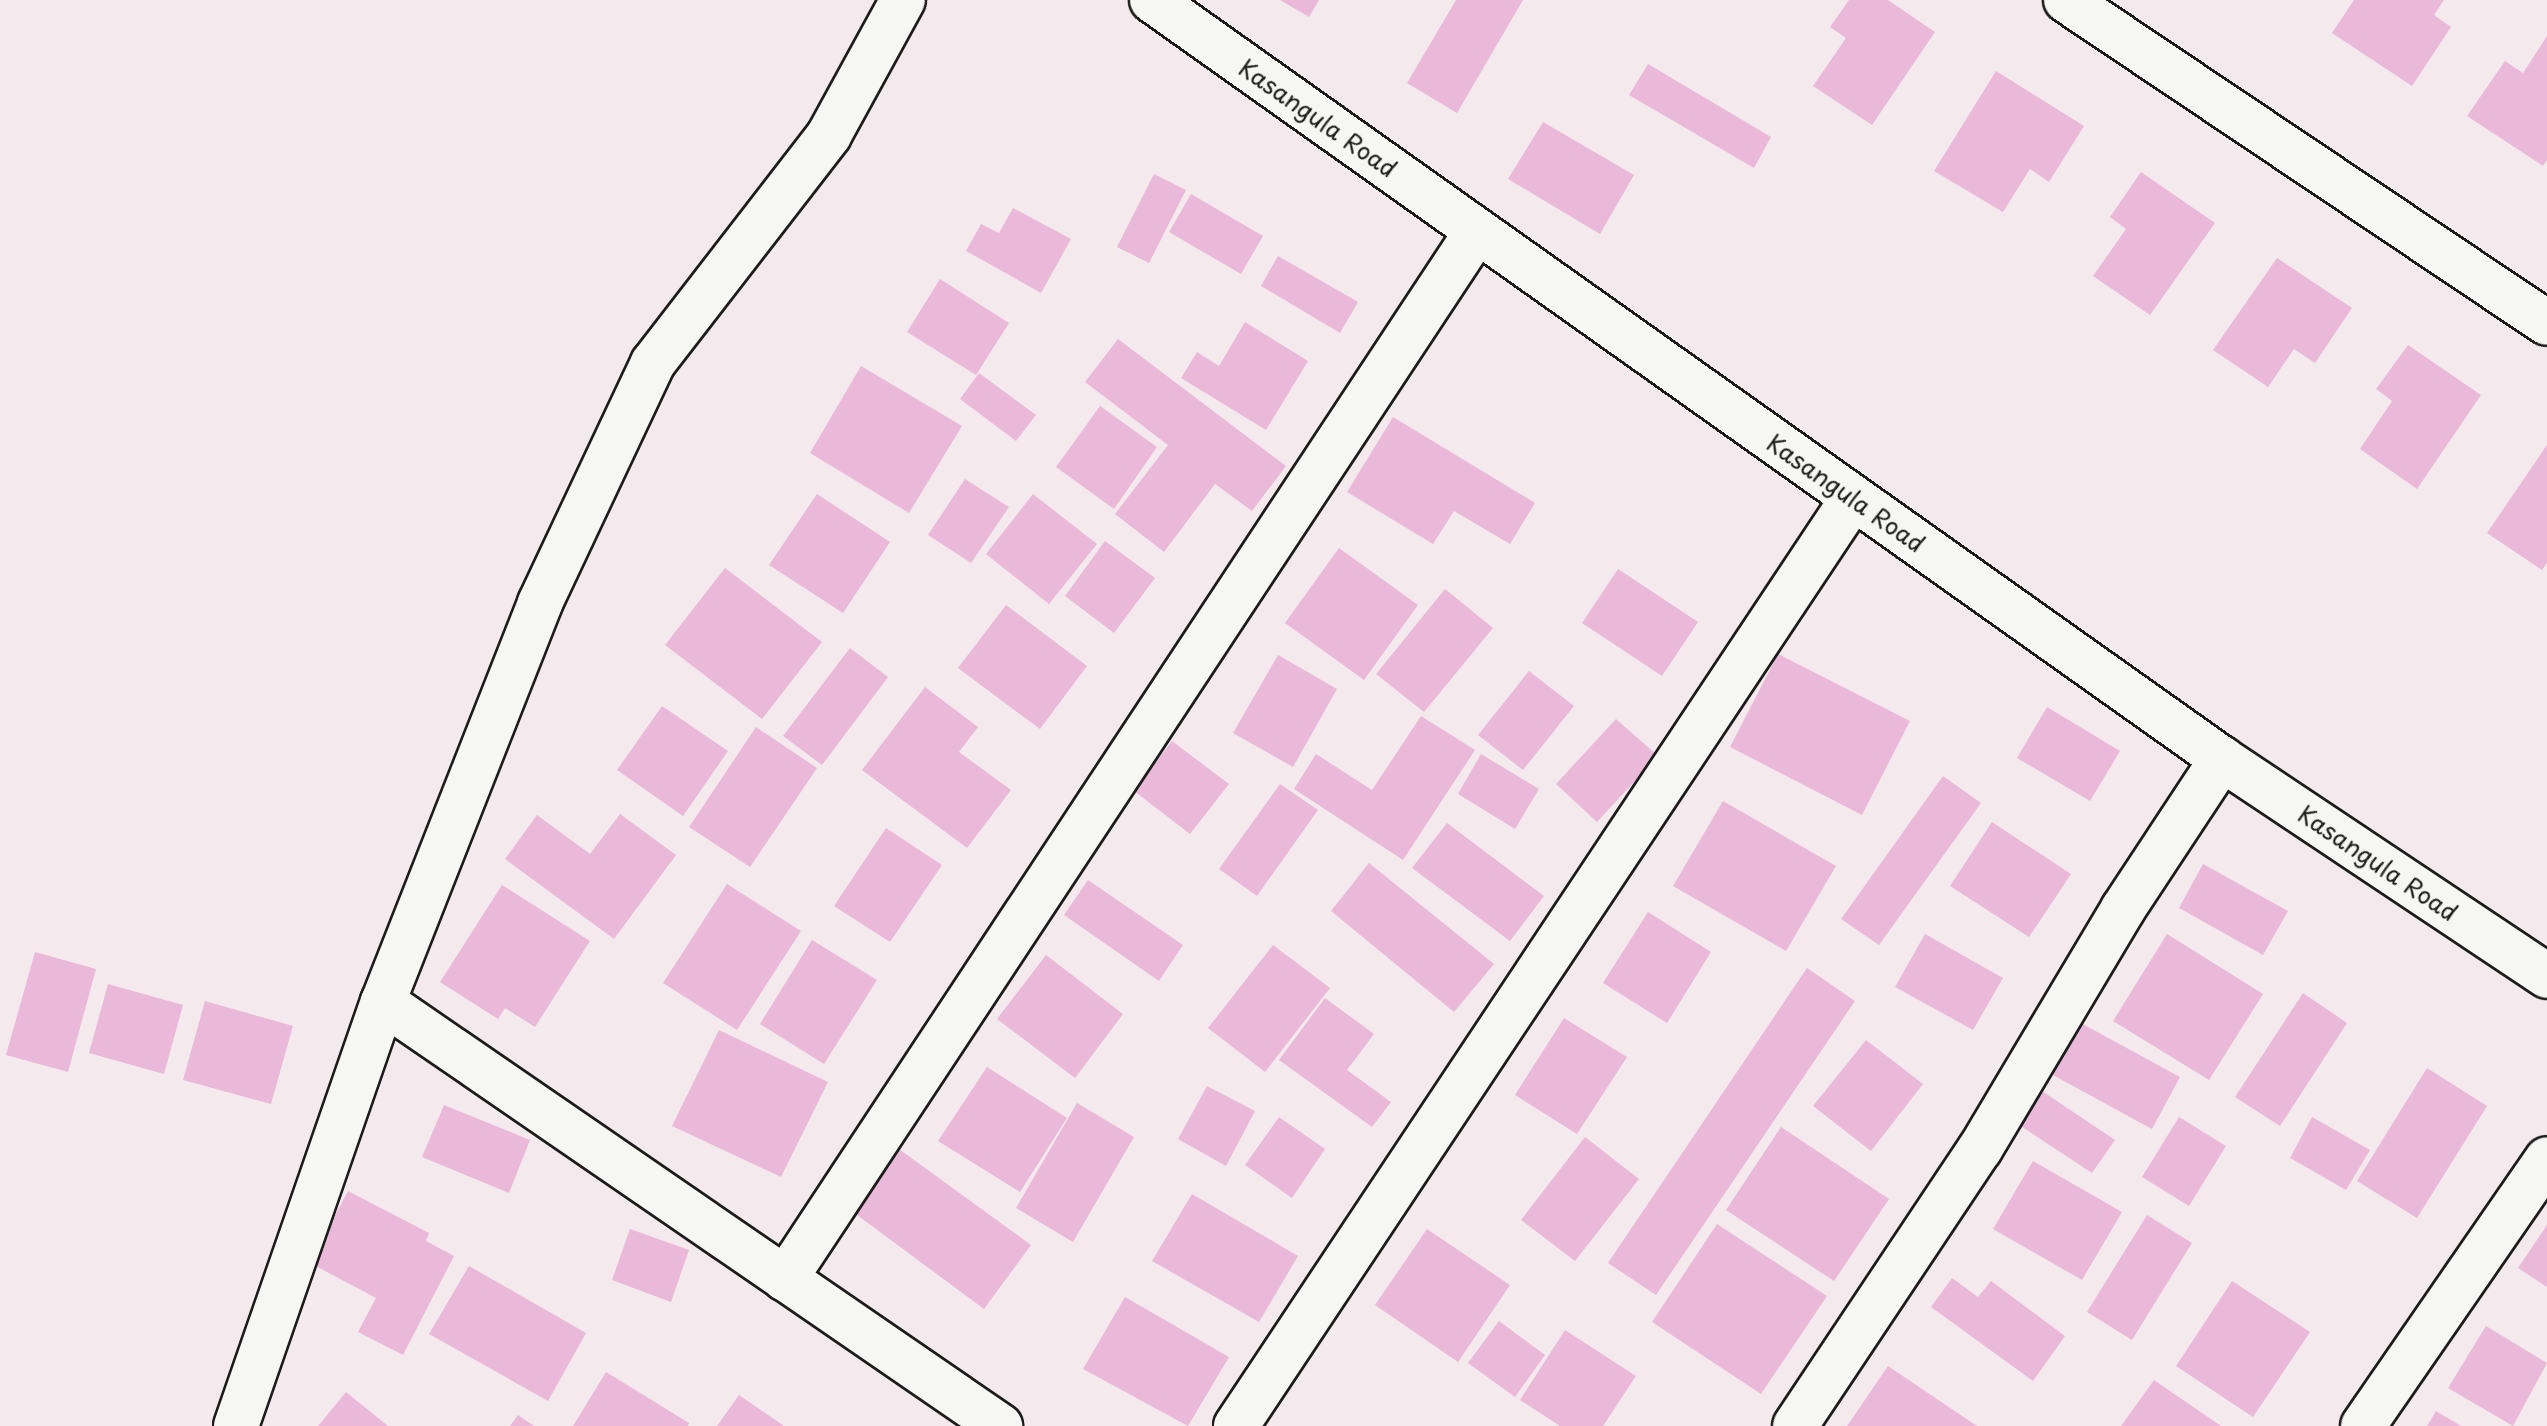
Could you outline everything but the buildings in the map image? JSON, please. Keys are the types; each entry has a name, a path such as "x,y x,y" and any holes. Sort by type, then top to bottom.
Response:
{"street":[{"path":"236,1426 383,1002 540,603 653,363 829,135 903,0"},
{"name":"Kasangula Road","path":"1152,0 2222,759 2547,976"},
{"path":"2066,0 2547,323"},
{"path":"785,1279 1477,231"},
{"path":"1236,1426 1853,498"},
{"path":"1795,1426 1980,1149 2123,909 2222,759"},
{"path":"383,1002 1000,1426"},
{"path":"2363,1426 2547,1159"}]}
